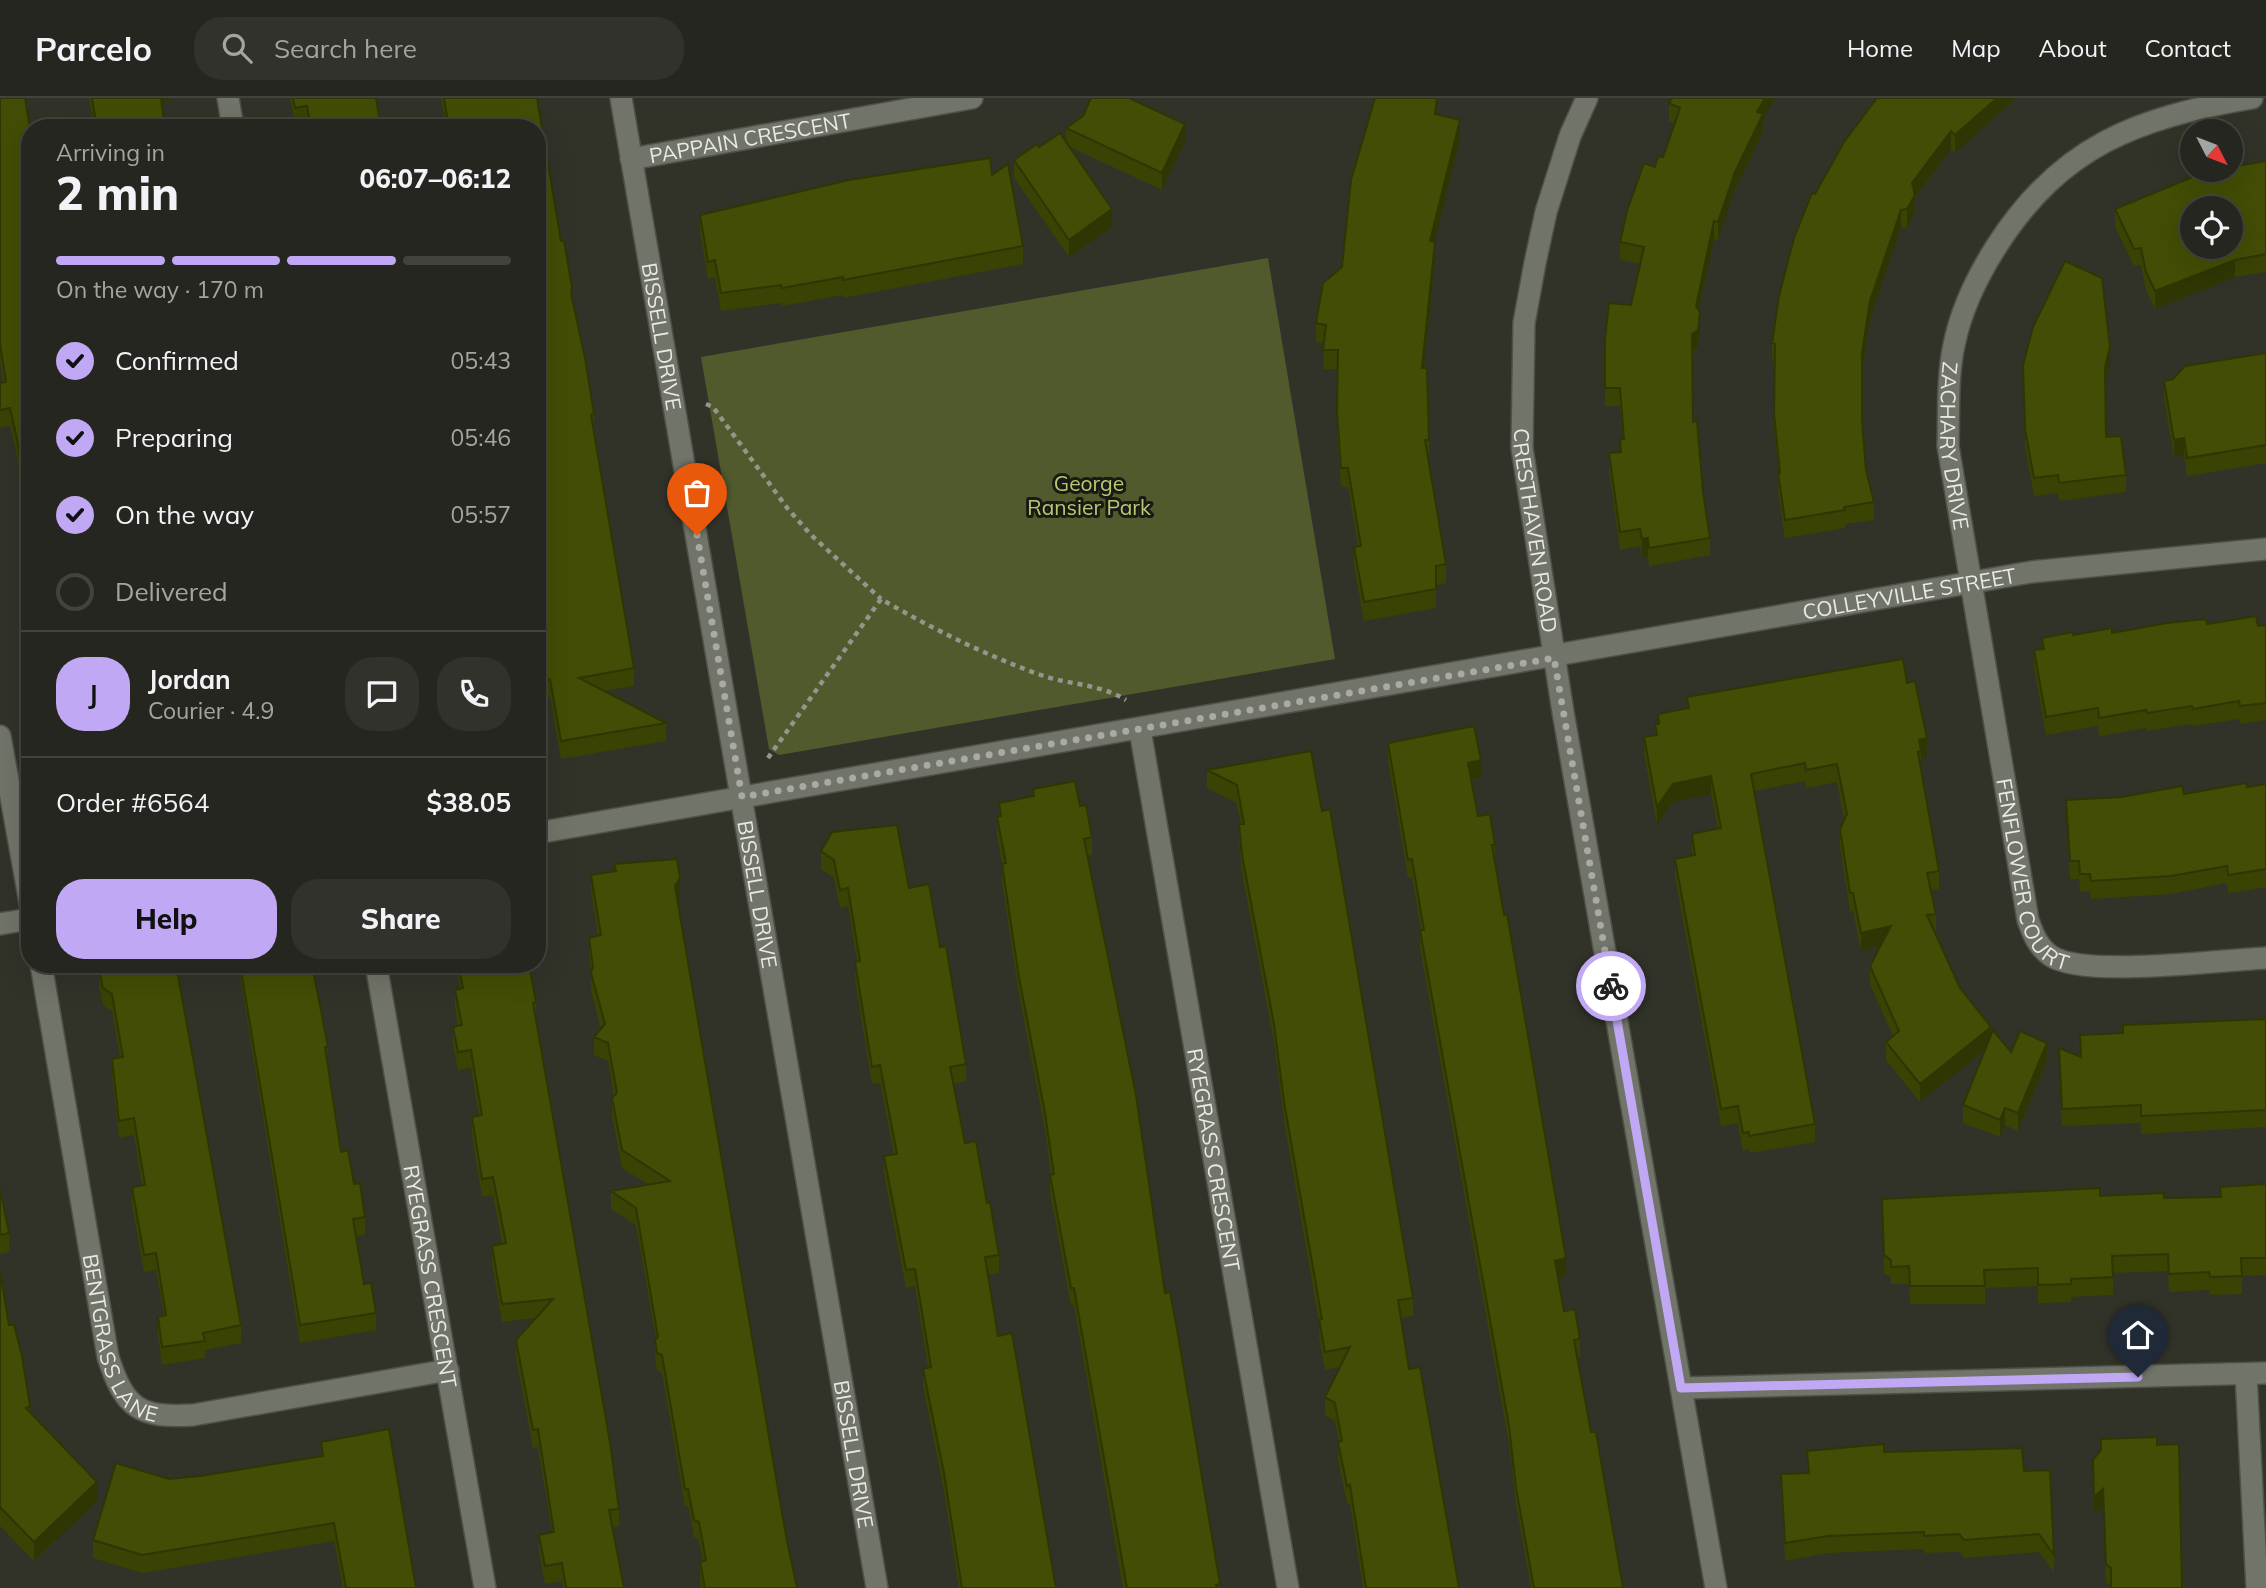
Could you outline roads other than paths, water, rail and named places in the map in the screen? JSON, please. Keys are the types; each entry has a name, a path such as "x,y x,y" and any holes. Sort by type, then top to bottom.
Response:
{"street":[{"path":"228,98 232,119"},
{"name":"PAPPAIN CRESCENT","path":"621,98 631,159 972,98"},
{"name":"CRESTHAVEN ROAD","path":"1587,98 1570,136 1546,212 1524,323 1522,448 1554,658 1716,1588"},
{"name":"ZACHARY DRIVE","path":"1972,583 1948,446 1949,376 1964,308 1985,264 2033,194 2083,154 2165,115 2252,98"},
{"name":"BISSELL DRIVE","path":"631,159 877,1588"},
{"name":"COLLEYVILLE STREET","path":"546,831 1554,658 2031,572 2266,550"},
{"name":"FENFLOWER COURT","path":"1972,583 2028,920 2036,942 2051,956 2071,964 2100,966 2266,958"},
{"name":"RYEGRASS CRESCENT","path":"1140,730 1289,1588"},
{"path":"0,736 21,853"},
{"path":"0,924 21,920"},
{"name":"BENTGRASS LANE","path":"43,973 108,1357 117,1383 133,1405 158,1417 193,1415 448,1370"},
{"name":"RYEGRASS CRESCENT","path":"378,973 485,1588"},
{"path":"1681,1388 2256,1374 2257,1588"}],"park label":[{"name":"George Ransier Park","path":"1089,495"}]}
